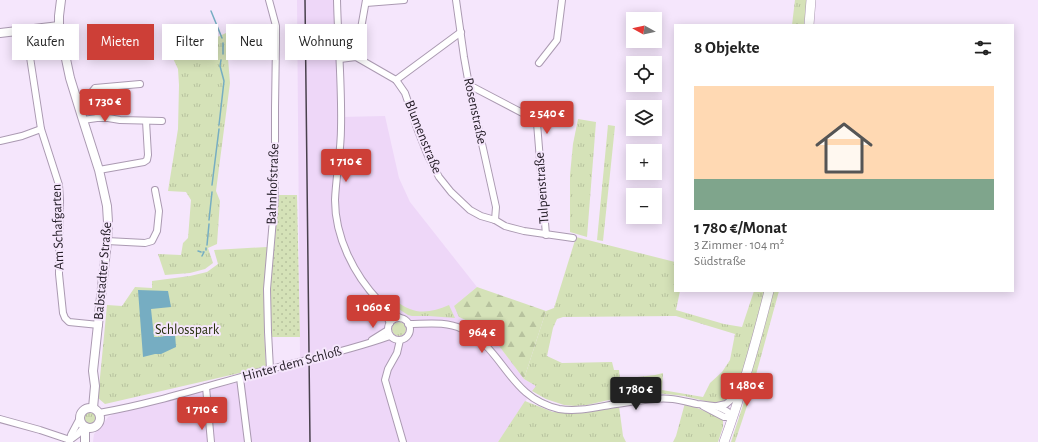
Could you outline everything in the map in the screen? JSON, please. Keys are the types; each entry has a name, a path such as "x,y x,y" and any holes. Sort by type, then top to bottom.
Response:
{"main road":[{"path":"809,24 811,0"},
{"path":"724,442 741,392 769,292"}],"street":[{"path":"59,24 60,0"},
{"path":"51,24 60,0"},
{"path":"60,24 66,0"},
{"name":"Bahnhofstraße","path":"269,0 276,26 275,196 267,289 270,369"},
{"path":"337,0 337,24"},
{"path":"362,24 366,2 404,0"},
{"name":"Rosenstraße","path":"456,0 469,85 496,207 495,220"},
{"path":"539,62 557,40 562,0"},
{"path":"0,33 12,32"},
{"path":"396,80 461,32"},
{"name":"Am Schafgarten","path":"30,60 41,129 59,185 59,274 63,313 69,322 99,325"},
{"name":"Babstadter Straße","path":"66,60 70,78 99,170 107,206 108,222 99,325 93,371 95,386 93,410 100,419 99,424 94,428 85,426"},
{"path":"340,60 341,133 336,187 336,213 342,241 360,277 379,302 390,323 389,333 395,340 400,340 406,337 410,331 430,324"},
{"name":"Blumenstraße","path":"361,60 396,80 405,93 425,149 439,177 451,192 470,210 481,216 495,220 505,226 546,235 574,238"},
{"path":"76,98 91,93 95,88 140,84"},
{"name":"Tulpenstraße","path":"469,85 534,119 537,123 546,235"},
{"path":"97,118 105,105 118,101"},
{"path":"83,120 108,118 120,120 162,121"},
{"path":"99,170 144,162 147,160 146,120"},
{"path":"0,141 22,136 41,129"},
{"path":"107,241 146,243 152,241 157,231 159,211 155,190"},
{"path":"379,302 406,321 410,331"},
{"path":"390,323 394,319 400,318"},
{"path":"408,324 447,325 461,328 472,334 482,341 493,353 509,376 525,392 543,404 558,409 576,410 657,399 673,399 717,406 728,411 733,417"},
{"name":"Hinter dem Schloß","path":"93,410 124,409 368,343 389,333"},
{"path":"400,340 397,353 388,368 385,380 403,442"},
{"path":"240,378 248,442"},
{"path":"206,387 211,442"},
{"path":"717,406 726,404 741,392"},
{"path":"698,404 724,417 733,417"},
{"name":"Babstadter Straße","path":"90,442 81,413 93,410"},
{"path":"724,417 728,430"},
{"path":"0,419 40,430 70,441 73,431 85,426"},
{"name":"Babstadter Straße","path":"85,426 85,442"}],"shaded area":[{"path":"297,0 339,0 339,24 297,24"},
{"path":"298,60 340,60 340,117 385,116 399,178 410,202 477,287 454,306 459,317 490,334 524,379 536,386 498,442 93,442 94,434 108,417 116,413 303,366 300,358"}],"green space":[{"path":"795,0 807,0 804,24 792,24"},
{"path":"226,33 226,60 228,60 230,83 216,191 220,201 217,244 208,248 213,263 205,269 190,273 165,275 158,254 181,255 183,243 188,238 191,200 186,192 168,191 178,129 179,85 178,69 174,60 218,60 218,37"},
{"path":"578,119 596,122 587,237 570,232 570,175 573,144"},
{"path":"608,125 615,126 603,241 597,240"},
{"path":"279,195 297,195 300,337 271,337 270,290"},
{"path":"576,237 674,262 674,292 680,292 676,310 724,324 742,327 754,292 765,292 745,366 731,396 723,401 713,403 684,396 655,393 643,396 631,395 587,405 575,406 564,405 546,399 532,391 536,386 524,379 546,311 554,308","holes":["676,316 735,334 730,360 722,372 710,383 703,397 662,390 663,373 620,379 619,370 614,370 612,362 562,363 547,356 553,328 557,319 563,317"]},
{"name":"Schlosspark","path":"267,247 264,290 266,367 105,404 98,398 107,305 122,306 135,287 152,288 152,281 190,276 207,272 218,264 214,250"},
{"path":"477,287 546,311 524,379 490,334 459,317 454,306"},
{"path":"773,292 779,292 749,400 735,442 731,442 745,399"},
{"path":"395,300 408,308 421,312 435,310 449,305 455,318 408,315 391,304"},
{"path":"396,322 402,322 406,326 406,332 402,336 396,336 392,332 392,326"},
{"path":"525,401 553,412 599,410 619,406 623,436 626,442 498,442"},
{"path":"685,403 723,420 723,427 718,442 673,442"},
{"path":"88,412 92,412 96,418 92,424 88,424 84,420 84,416"}],"water":[{"path":"138,290 168,291 171,307 151,309 154,337 175,334 176,347 161,354 143,357"}],"waterway":[{"path":"211,11 222,38"},
{"path":"223,43 223,54"},
{"path":"219,125 224,81 220,66 221,60"},
{"path":"212,185 219,129"},
{"path":"209,220 212,192"},
{"path":"207,245 209,224"},
{"path":"202,256 203,252"}],"railway":[{"path":"305,0 310,442"}]}
